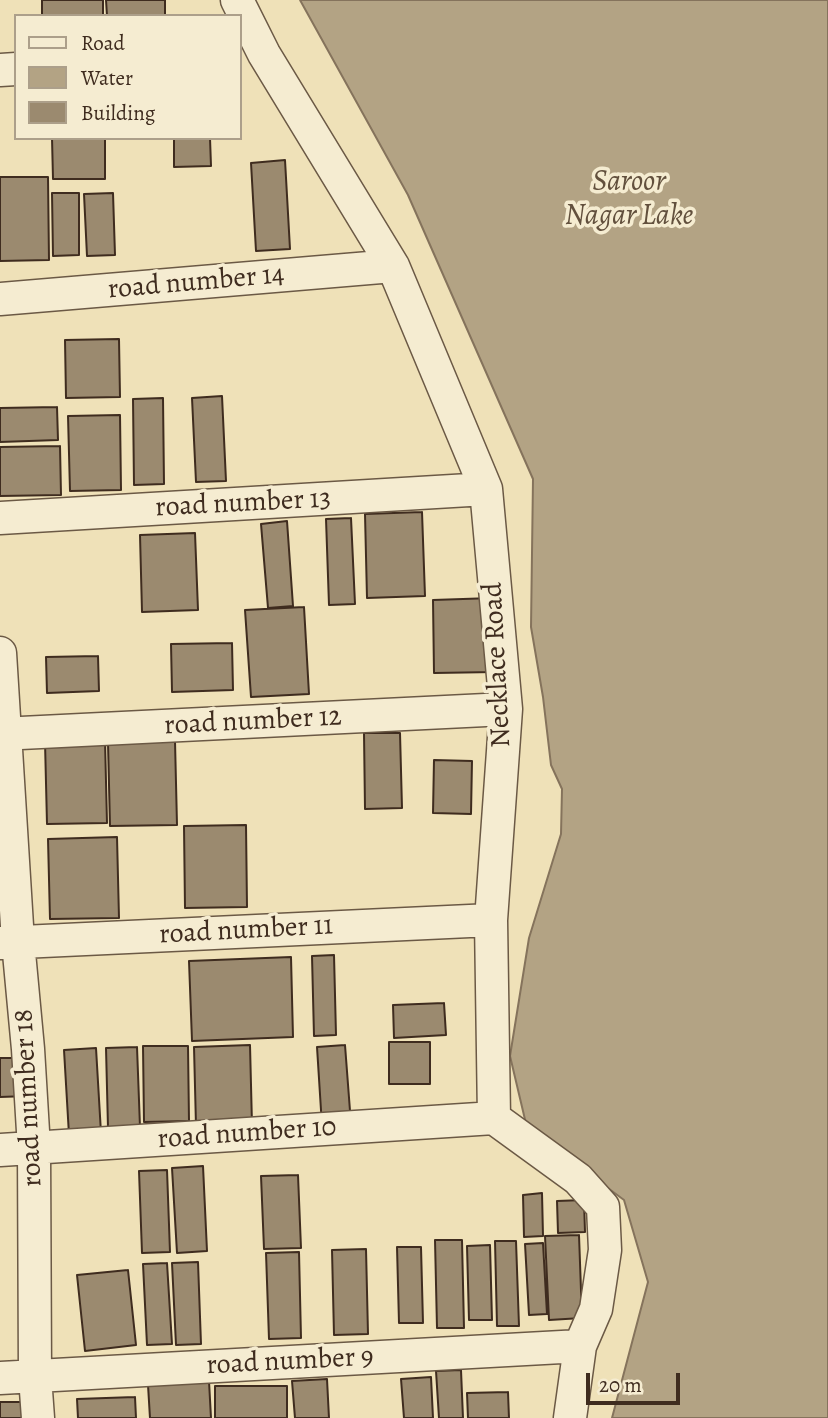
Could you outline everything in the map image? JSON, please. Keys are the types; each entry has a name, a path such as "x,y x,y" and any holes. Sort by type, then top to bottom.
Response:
{"street":[{"name":"Necklace Road","path":"242,18 252,55 393,266 486,489 506,709 491,920 494,1118"},
{"name":"road number 14","path":"0,299 393,266"},
{"name":"road number 13","path":"0,518 486,489"},
{"name":"road number 18","path":"0,653 9,942 28,1049 34,1148 35,1377 38,1418"},
{"name":"road number 12","path":"2,734 506,709"},
{"name":"road number 11","path":"9,942 491,920"},
{"name":"road number 10","path":"0,1150 494,1118"},
{"path":"494,1118 578,1180 603,1207 605,1250 596,1309 580,1346 570,1418"},
{"name":"road number 9","path":"0,1378 580,1346"}],"water":[{"name":"Saroor Nagar Lake","path":"300,0 828,0 828,1418 612,1418 648,1282 624,1200 527,1128 510,1056 529,938 561,834 562,789 551,765 531,627 533,479 408,195"}],"building":[{"path":"42,0 103,0 103,14 42,14"},
{"path":"106,0 165,0 165,14 107,14"},
{"path":"52,140 105,140 105,179 53,179"},
{"path":"174,140 210,140 211,166 174,167"},
{"path":"285,160 290,249 256,251 251,163"},
{"path":"0,177 48,177 49,260 0,261"},
{"path":"52,193 79,193 79,255 53,256"},
{"path":"113,193 115,255 87,256 84,194"},
{"path":"119,339 120,397 66,398 65,340"},
{"path":"222,396 226,481 196,482 192,398"},
{"path":"163,398 164,484 134,485 133,399"},
{"path":"57,407 58,440 0,442 0,408"},
{"path":"120,415 121,490 70,491 68,416"},
{"path":"60,446 61,495 0,496 0,447"},
{"path":"422,512 425,596 367,598 365,514"},
{"path":"351,518 355,604 329,605 326,519"},
{"path":"287,521 293,606 268,608 261,524"},
{"path":"195,533 198,610 142,612 140,535"},
{"path":"493,598 495,672 434,673 433,600"},
{"path":"304,607 309,694 251,697 245,610"},
{"path":"232,643 233,690 172,692 171,644"},
{"path":"98,656 99,691 47,693 46,657"},
{"path":"364,733 400,733 402,808 365,809"},
{"path":"105,740 107,823 47,824 45,742"},
{"path":"175,741 177,825 110,826 108,743"},
{"path":"434,760 472,761 471,814 433,813"},
{"path":"246,825 247,907 185,908 184,826"},
{"path":"117,837 119,918 50,919 48,839"},
{"path":"334,955 336,1035 314,1036 312,956"},
{"path":"291,957 293,1037 192,1041 189,961"},
{"path":"444,1003 446,1035 394,1038 393,1005"},
{"path":"389,1042 430,1042 430,1084 389,1084"},
{"path":"250,1045 252,1125 196,1126 194,1047"},
{"path":"345,1045 351,1124 322,1126 317,1047"},
{"path":"143,1046 188,1046 189,1121 144,1122"},
{"path":"137,1047 140,1127 108,1128 106,1048"},
{"path":"96,1048 101,1133 69,1135 64,1050"},
{"path":"0,1058 27,1058 28,1096 0,1097"},
{"path":"203,1166 207,1251 177,1253 172,1168"},
{"path":"167,1170 170,1252 142,1253 139,1171"},
{"path":"298,1175 301,1248 264,1249 261,1176"},
{"path":"542,1193 543,1236 524,1237 523,1195"},
{"path":"584,1200 585,1232 558,1233 557,1201"},
{"path":"579,1235 582,1318 549,1320 545,1236"},
{"path":"435,1240 462,1240 464,1328 437,1328"},
{"path":"495,1241 516,1241 519,1326 497,1326"},
{"path":"543,1243 547,1314 529,1315 525,1244"},
{"path":"490,1245 492,1320 469,1320 467,1246"},
{"path":"397,1247 421,1247 423,1323 399,1323"},
{"path":"366,1249 368,1334 334,1335 332,1250"},
{"path":"299,1252 301,1338 269,1339 266,1253"},
{"path":"198,1262 201,1344 176,1345 172,1263"},
{"path":"167,1263 172,1344 147,1345 143,1264"},
{"path":"128,1270 136,1345 85,1351 77,1275"},
{"path":"461,1370 463,1418 439,1418 436,1371"},
{"path":"431,1377 433,1418 404,1418 401,1379"},
{"path":"327,1379 329,1418 295,1418 292,1381"},
{"path":"209,1381 211,1418 150,1418 148,1385"},
{"path":"215,1386 287,1386 287,1418 215,1418"},
{"path":"508,1392 509,1418 468,1418 467,1393"},
{"path":"135,1397 136,1418 78,1418 77,1399"},
{"path":"0,1402 23,1402 23,1418 0,1418"}]}
